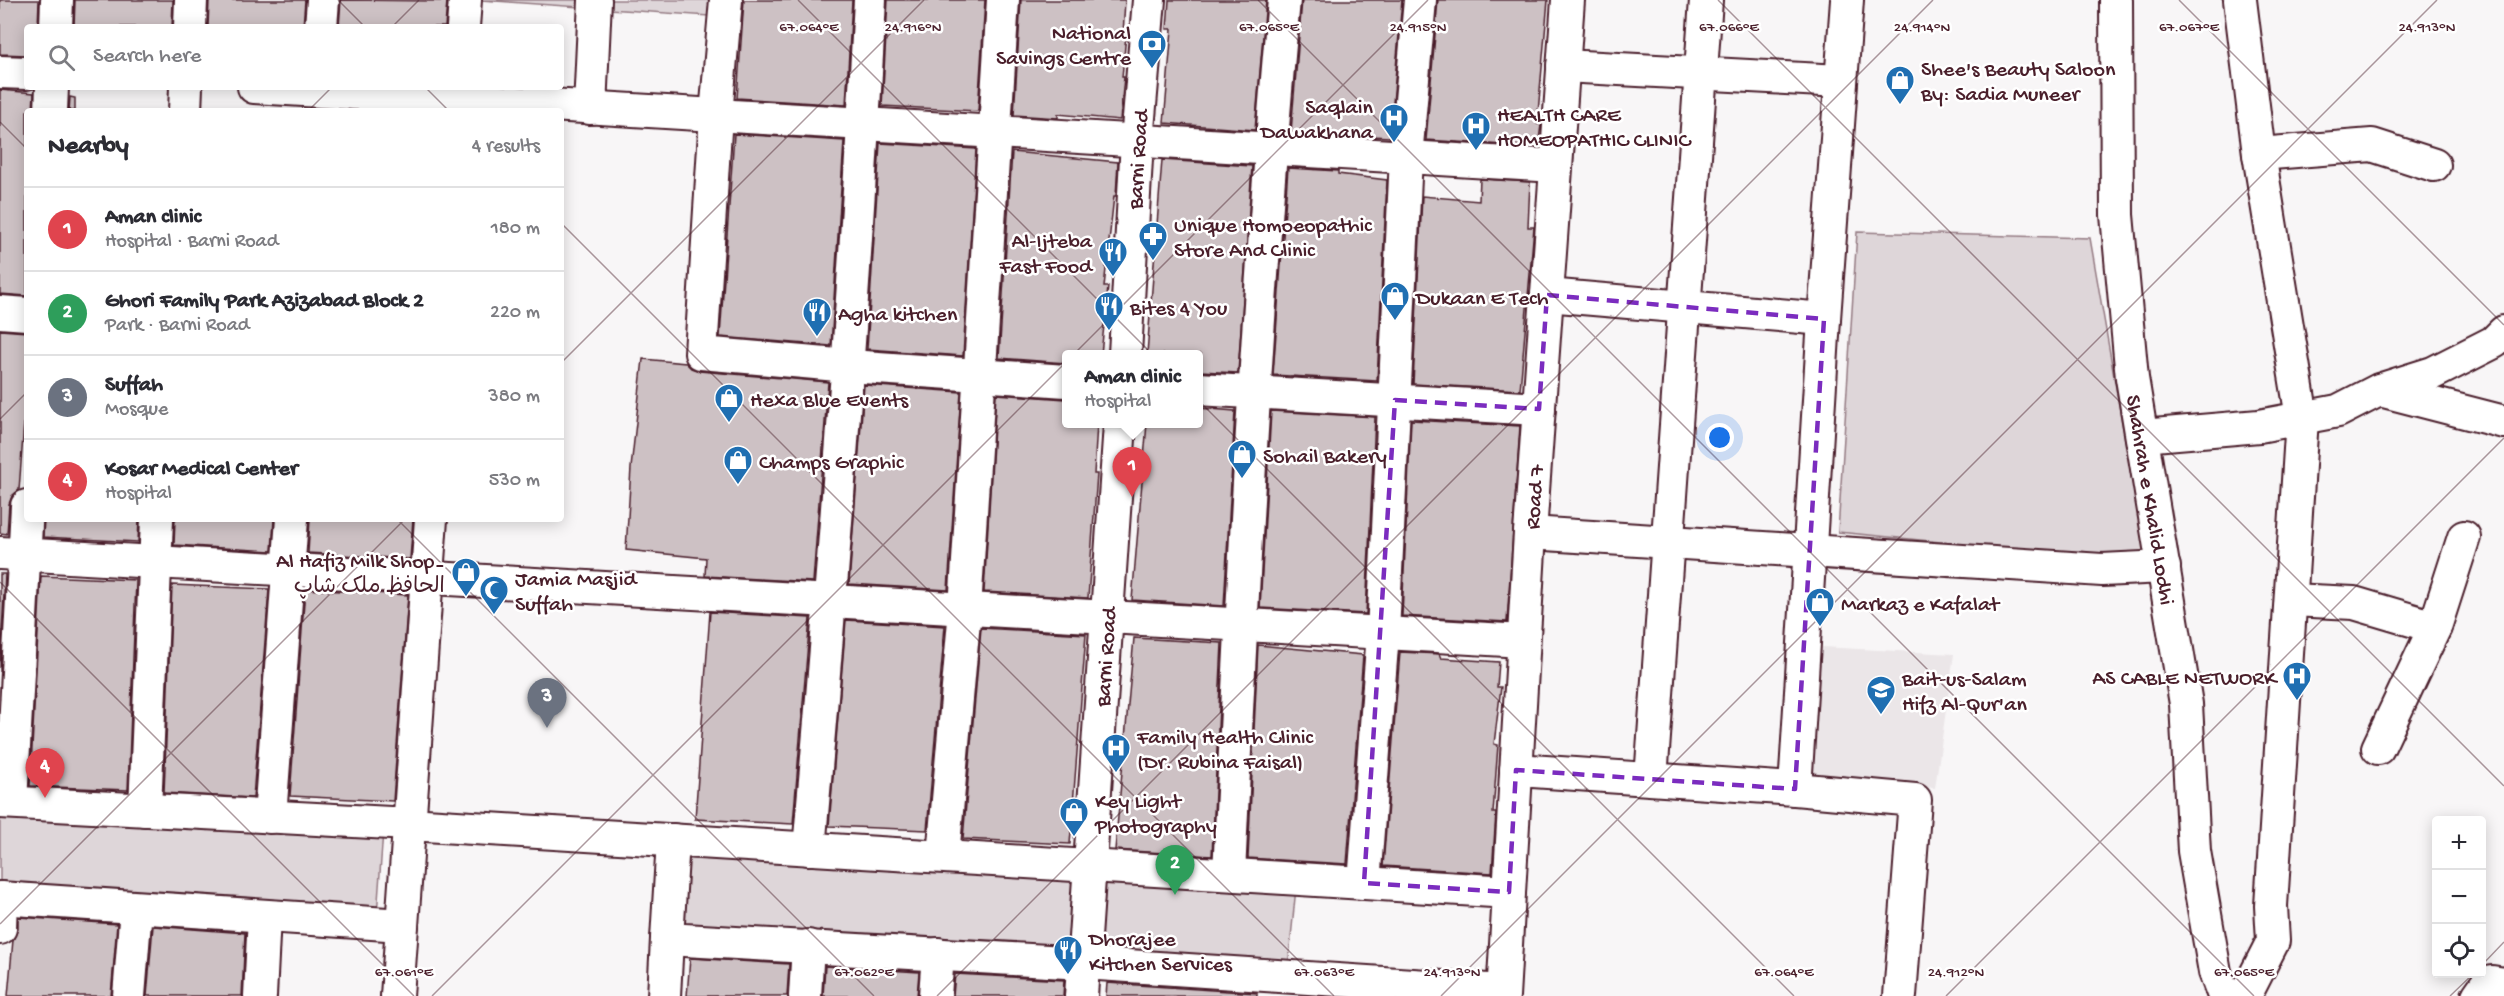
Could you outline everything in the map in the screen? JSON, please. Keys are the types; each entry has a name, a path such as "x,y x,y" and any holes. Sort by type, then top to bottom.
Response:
{"street":[{"path":"56,24 57,0"},
{"path":"190,24 191,0"},
{"path":"321,24 323,0"},
{"path":"463,24 465,0"},
{"path":"590,108 595,0"},
{"path":"726,0 716,115 701,352 849,366 1062,381"},
{"path":"809,849 849,366 870,0"},
{"path":"943,856 965,609 1003,0"},
{"name":"Barni Road","path":"1125,350 1137,141 1149,0"},
{"path":"1229,874 1241,624 1270,149 1284,0"},
{"path":"1364,883 1383,633 1406,157 1420,0"},
{"name":"Road 7","path":"1503,994 1530,533 1568,0"},
{"path":"1651,779 1706,0"},
{"path":"1795,789 1824,319 1847,0"},
{"name":"Shahrah e Khalid Lodhi","path":"2116,0 2117,215 2132,378 2186,704 2194,851 2215,972 2224,996"},
{"path":"2240,0 2259,154 2302,418 2271,906 2272,940 2245,996"},
{"path":"1563,66 1841,81"},
{"path":"0,72 24,73"},
{"path":"51,108 52,90"},
{"path":"185,108 186,90"},
{"path":"275,90 318,96 462,99 1556,166"},
{"path":"2259,154 2372,145 2434,165"},
{"path":"1547,295 1824,319"},
{"path":"0,312 24,314"},
{"path":"2142,436 2259,426 2338,411 2379,390 2433,373 2494,342 2504,332"},
{"path":"1203,389 1539,409"},
{"path":"2379,390 2504,422"},
{"name":"Barni Road","path":"1081,996 1120,428"},
{"path":"24,516 12,554 5,802 409,824 1509,892"},
{"path":"145,810 157,522"},
{"path":"270,817 292,522"},
{"path":"397,996 431,522"},
{"path":"1530,533 2102,570 2164,567"},
{"path":"2378,748 2435,627 2464,537"},
{"path":"12,554 1523,641"},
{"path":"2291,600 2355,603 2435,627"},
{"path":"1516,770 1795,789 1915,800 1900,996"},
{"path":"664,996 673,840"},
{"path":"0,908 136,908 402,925"},
{"path":"129,996 136,908"},
{"path":"260,996 264,916"},
{"path":"667,939 1083,963 1219,984 1503,994"},
{"path":"804,996 808,946"},
{"path":"936,996 938,954"},
{"path":"2478,996 2485,986 2492,982 2504,984"}],"highlighted area":[{"path":"1547,295 1824,319 1795,789 1516,770 1509,892 1364,883 1395,400 1539,409"}],"shaded area":[{"path":"480,0 710,0 709,16"},
{"path":"1857,232 2090,238 2145,556 2095,557 1838,532"},
{"name":"Bait-us-Salam Hifz Al-Qur'an","path":"1821,647 1954,654 1935,788 1811,776"},
{"path":"0,808 383,831 377,915 0,893"},
{"path":"673,840 1297,878 1287,977 667,939"}],"building":[{"path":"0,0 39,0 38,24 24,24 24,55 0,54"},
{"path":"75,0 173,0 172,24 74,24"},
{"path":"209,0 305,0 303,24 208,24"},
{"path":"341,0 447,1 445,24 339,24"},
{"path":"744,0 852,0 846,105 737,98"},
{"path":"888,0 985,0 978,111 882,106"},
{"path":"1021,0 1125,0 1123,35 1126,35 1120,120 1058,114 1058,118 1014,115"},
{"path":"1169,0 1266,0 1255,130 1164,123 1172,29 1167,29"},
{"path":"1302,0 1402,0 1390,137 1291,132"},
{"path":"1438,0 1548,0 1537,124 1541,125 1538,147 1426,140"},
{"path":"0,90 34,93 33,108 24,108 24,296 0,294"},
{"path":"70,97 75,98 75,108 69,108"},
{"path":"734,134 844,141 831,346 720,337"},
{"path":"880,143 976,149 963,356 867,349"},
{"path":"1012,152 1118,162 1104,287 1108,287 1101,350 1062,350 1062,363 999,358"},
{"path":"1162,160 1252,166 1238,373 1203,371 1203,350 1147,350"},
{"path":"1288,168 1338,171 1338,174 1387,180 1377,381 1273,375"},
{"path":"1480,179 1530,182 1528,227 1534,227 1520,390 1413,384 1422,196 1479,201"},
{"path":"0,330 24,332 24,423 19,490 12,496 9,504 7,534 0,533"},
{"path":"643,359 686,363 699,371 828,382 813,582 705,576 706,558 626,550 631,468"},
{"path":"864,385 961,392 948,590 849,584"},
{"path":"996,394 1062,399 1062,428 1097,428 1094,474 1097,474 1088,598 984,592"},
{"path":"1203,408 1235,411 1224,606 1132,600 1147,428 1203,428"},
{"path":"1271,411 1375,417 1366,614 1260,608"},
{"path":"1411,420 1520,426 1507,622 1402,616"},
{"path":"44,522 139,522 138,542 43,537"},
{"path":"175,522 274,522 272,551 174,545"},
{"path":"310,522 413,522 410,559 308,553"},
{"path":"0,574 5,574 0,672"},
{"path":"41,576 136,580 128,790 30,786"},
{"path":"172,585 269,589 253,798 164,793"},
{"path":"305,589 408,595 393,801 290,796"},
{"path":"710,612 810,618 793,824 695,819"},
{"path":"846,620 945,626 927,830 829,826"},
{"path":"981,628 1086,634 1070,844 963,839"},
{"path":"1134,638 1222,643 1212,856 1115,850"},
{"path":"1258,645 1363,655 1347,864 1248,858"},
{"path":"1400,652 1439,654 1441,658 1499,662 1497,687 1501,687 1494,744 1498,745 1493,813 1496,813 1492,873 1383,866"},
{"path":"18,917 117,924 111,996 8,996 13,940 18,929"},
{"path":"153,926 245,933 242,996 147,996"},
{"path":"690,958 789,964 787,996 687,996"},
{"path":"825,966 919,972 917,996 823,996"},
{"path":"955,974 1064,980 1063,996 953,996"},
{"path":"1107,983 1257,993 1257,996 1106,996"}],"place":[{"name":"National Savings Centre","path":"1152,70"},
{"name":"Shee's Beauty Saloon By: Sadia Muneer","path":"1900,106"},
{"name":"Saqlain Dawakhana","path":"1394,144"},
{"name":"HEALTH CARE HOMEOPATHIC CLINIC","path":"1476,152"},
{"name":"Unique Homoeopathic Store And Clinic","path":"1153,262"},
{"name":"Al-Ijteba Fast Food","path":"1113,278"},
{"name":"Dukaan E Tech","path":"1395,322"},
{"name":"Bites 4 You","path":"1109,332"},
{"name":"Agha kitchen","path":"817,338"},
{"name":"Hexa Blue Events","path":"729,424"},
{"name":"Sohail Bakery","path":"1242,480"},
{"name":"Champs Graphic","path":"738,486"},
{"name":"Aman clinic","path":"1132,497"},
{"name":"Al Hafiz Milk Shop۔ الحافظ ملک شاپ","path":"466,598"},
{"name":"Jamia Masjid Suffah","path":"494,616"},
{"name":"Markaz e Kafalat","path":"1820,628"},
{"name":"AS CABLE NETWORK","path":"2297,702"},
{"name":"Bait-us-Salam Hifz Al-Qur'an","path":"1881,716"},
{"name":"Suffah","path":"547,728"},
{"name":"Family Health Clinic (Dr. Rubina Faisal)","path":"1116,774"},
{"name":"Kosar Medical Center","path":"45,798"},
{"name":"Key Light Photography","path":"1074,838"},
{"name":"Ghori Family Park Azizabad Block 2","path":"1175,895"},
{"name":"Dhorajee Kitchen Services","path":"1068,976"}]}
